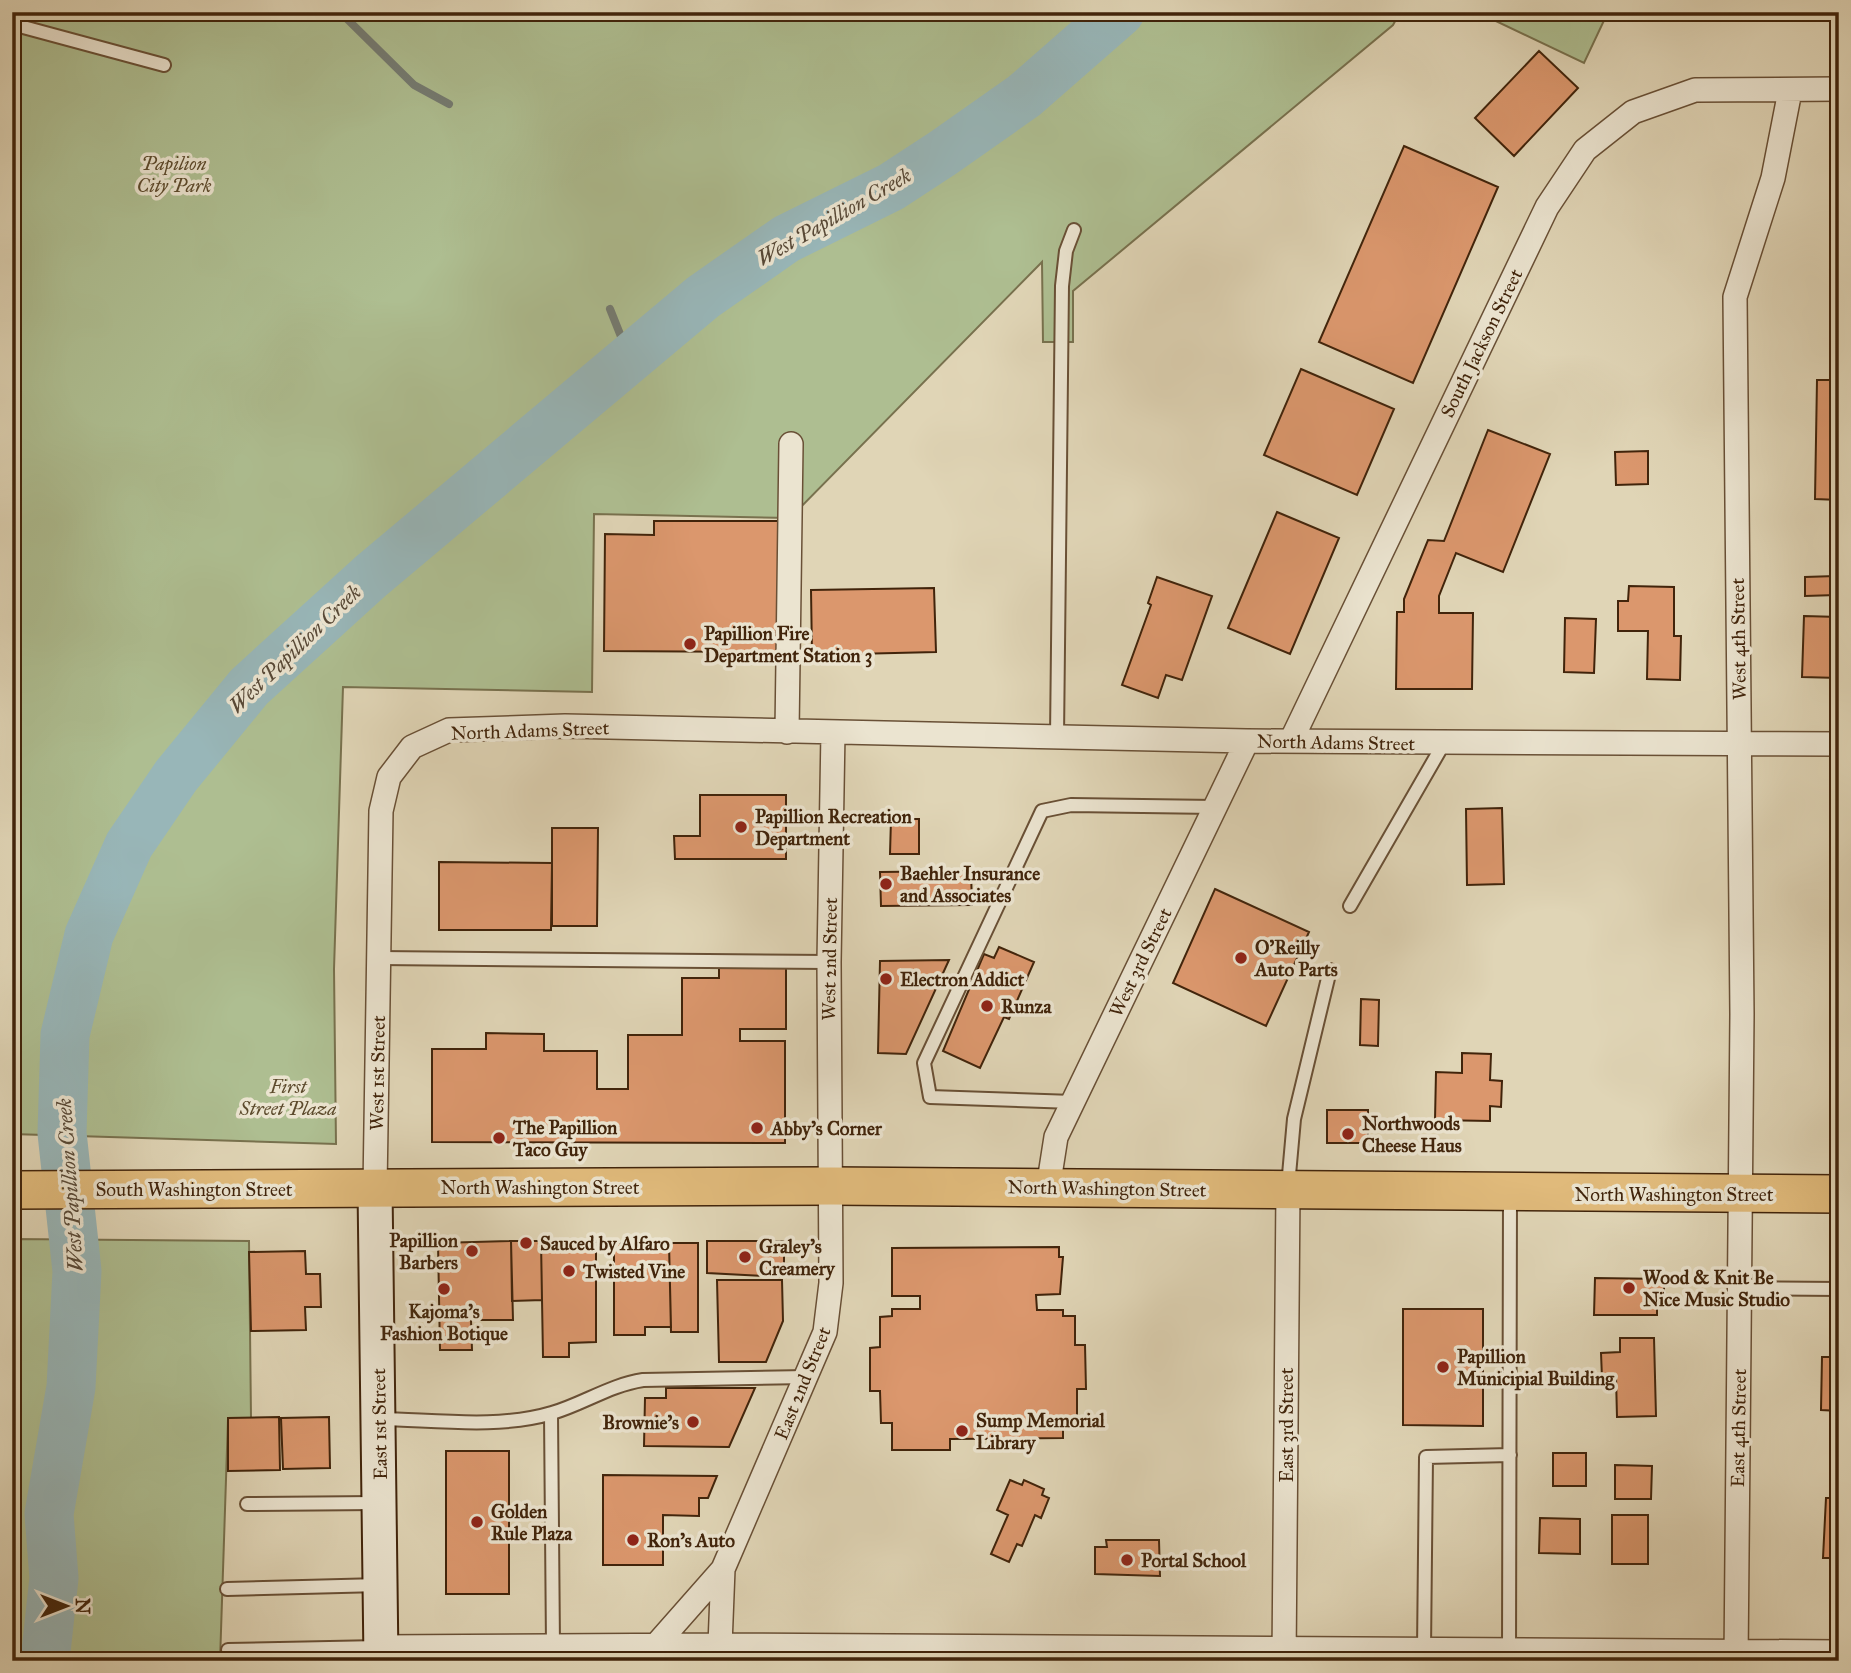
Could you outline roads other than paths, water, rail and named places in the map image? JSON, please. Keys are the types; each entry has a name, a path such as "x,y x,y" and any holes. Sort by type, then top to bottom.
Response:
{"main road":[{"name":"North Washington Street","path":"375,1188 831,1186 1839,1195"},
{"name":"South Washington Street","path":"12,1190 375,1188"},
{"name":"East 1st Street","path":"375,1188 380,1654"}],"street":[{"name":"South Jackson Street","path":"1291,741 1547,206 1585,150 1633,112 1695,90 1839,89"},
{"name":"West 4th Street","path":"1740,1195 1735,297 1773,178 1790,91"},
{"path":"786,732 791,444"},
{"name":"North Adams Street","path":"379,958 381,811 389,777 412,747 449,730 565,726 1247,741 1839,744"},
{"name":"West 2nd Street","path":"831,1186 828,962 833,732"},
{"name":"West 3rd Street","path":"1048,1188 1056,1137 1247,741"},
{"name":"West 1st Street","path":"375,1188 379,958"},
{"name":"East 2nd Street","path":"723,1569 825,1332 830,1308 831,1186"},
{"name":"East 3rd Street","path":"1284,1655 1288,1190"},
{"name":"East 4th Street","path":"1736,1655 1740,1195"},
{"path":"656,1645 723,1569"},
{"path":"720,1645 723,1569"},
{"path":"380,1654 553,1646 610,1653 656,1645 720,1645 930,1654 1284,1655 1423,1650 1509,1656 1736,1655 1839,1651"}],"lane":[{"path":"1838,12 1839,28"},
{"path":"12,24 164,65"},
{"path":"1057,737 1062,286 1066,251 1074,230"},
{"path":"1350,906 1444,743"},
{"path":"1073,1102 930,1097 924,1063 1042,811 1071,805 1215,807"},
{"path":"379,958 828,962"},
{"path":"1288,1190 1294,1119 1330,970"},
{"path":"1509,1656 1510,1193"},
{"path":"1739,1288 1839,1289"},
{"path":"379,1419 506,1420 551,1414 625,1383 643,1380 807,1377"},
{"path":"551,1414 553,1646"},
{"path":"1423,1650 1426,1457 1510,1455"},
{"path":"247,1504 380,1503"},
{"path":"227,1589 380,1585"},
{"path":"228,1650 380,1654"}],"waterway":[{"path":"340,12 414,85 449,104"},
{"name":"West Papillion Creek","path":"45,1661 54,1578 49,1514 71,1387 77,1271 62,1133 65,1035 89,935 129,845 176,776 249,687 371,576 703,297 786,239 891,187 943,153 1024,96 1120,12"},
{"path":"610,309 630,359"}],"place":[{"name":"Papillion Fire Department Station 3","path":"690,644"},
{"name":"Papillion Recreation Department","path":"741,827"},
{"name":"Baehler Insurance and Associates","path":"886,884"},
{"name":"O'Reilly Auto Parts","path":"1241,958"},
{"name":"Electron Addict","path":"886,979"},
{"name":"Runza","path":"987,1006"},
{"name":"Abby's Corner","path":"757,1128"},
{"name":"Northwoods Cheese Haus","path":"1348,1134"},
{"name":"The Papillion Taco Guy","path":"499,1138"},
{"name":"Sauced by Alfaro","path":"526,1243"},
{"name":"Papillion Barbers","path":"472,1251"},
{"name":"Graley's Creamery","path":"745,1257"},
{"name":"Twisted Vine","path":"569,1271"},
{"name":"Wood & Knit Be Nice Music Studio","path":"1629,1288"},
{"name":"Kajoma's Fashion Botique","path":"444,1289"},
{"name":"Papillion Municipial Building","path":"1443,1367"},
{"name":"Brownie's","path":"693,1422"},
{"name":"Sump Memorial Library","path":"962,1431"},
{"name":"Golden Rule Plaza","path":"477,1522"},
{"name":"Ron's Auto","path":"633,1540"},
{"name":"Portal School","path":"1127,1560"}],"park label":[{"name":"Papilion City Park","path":"174,174"},
{"name":"First Street Plaza","path":"288,1097"}]}
